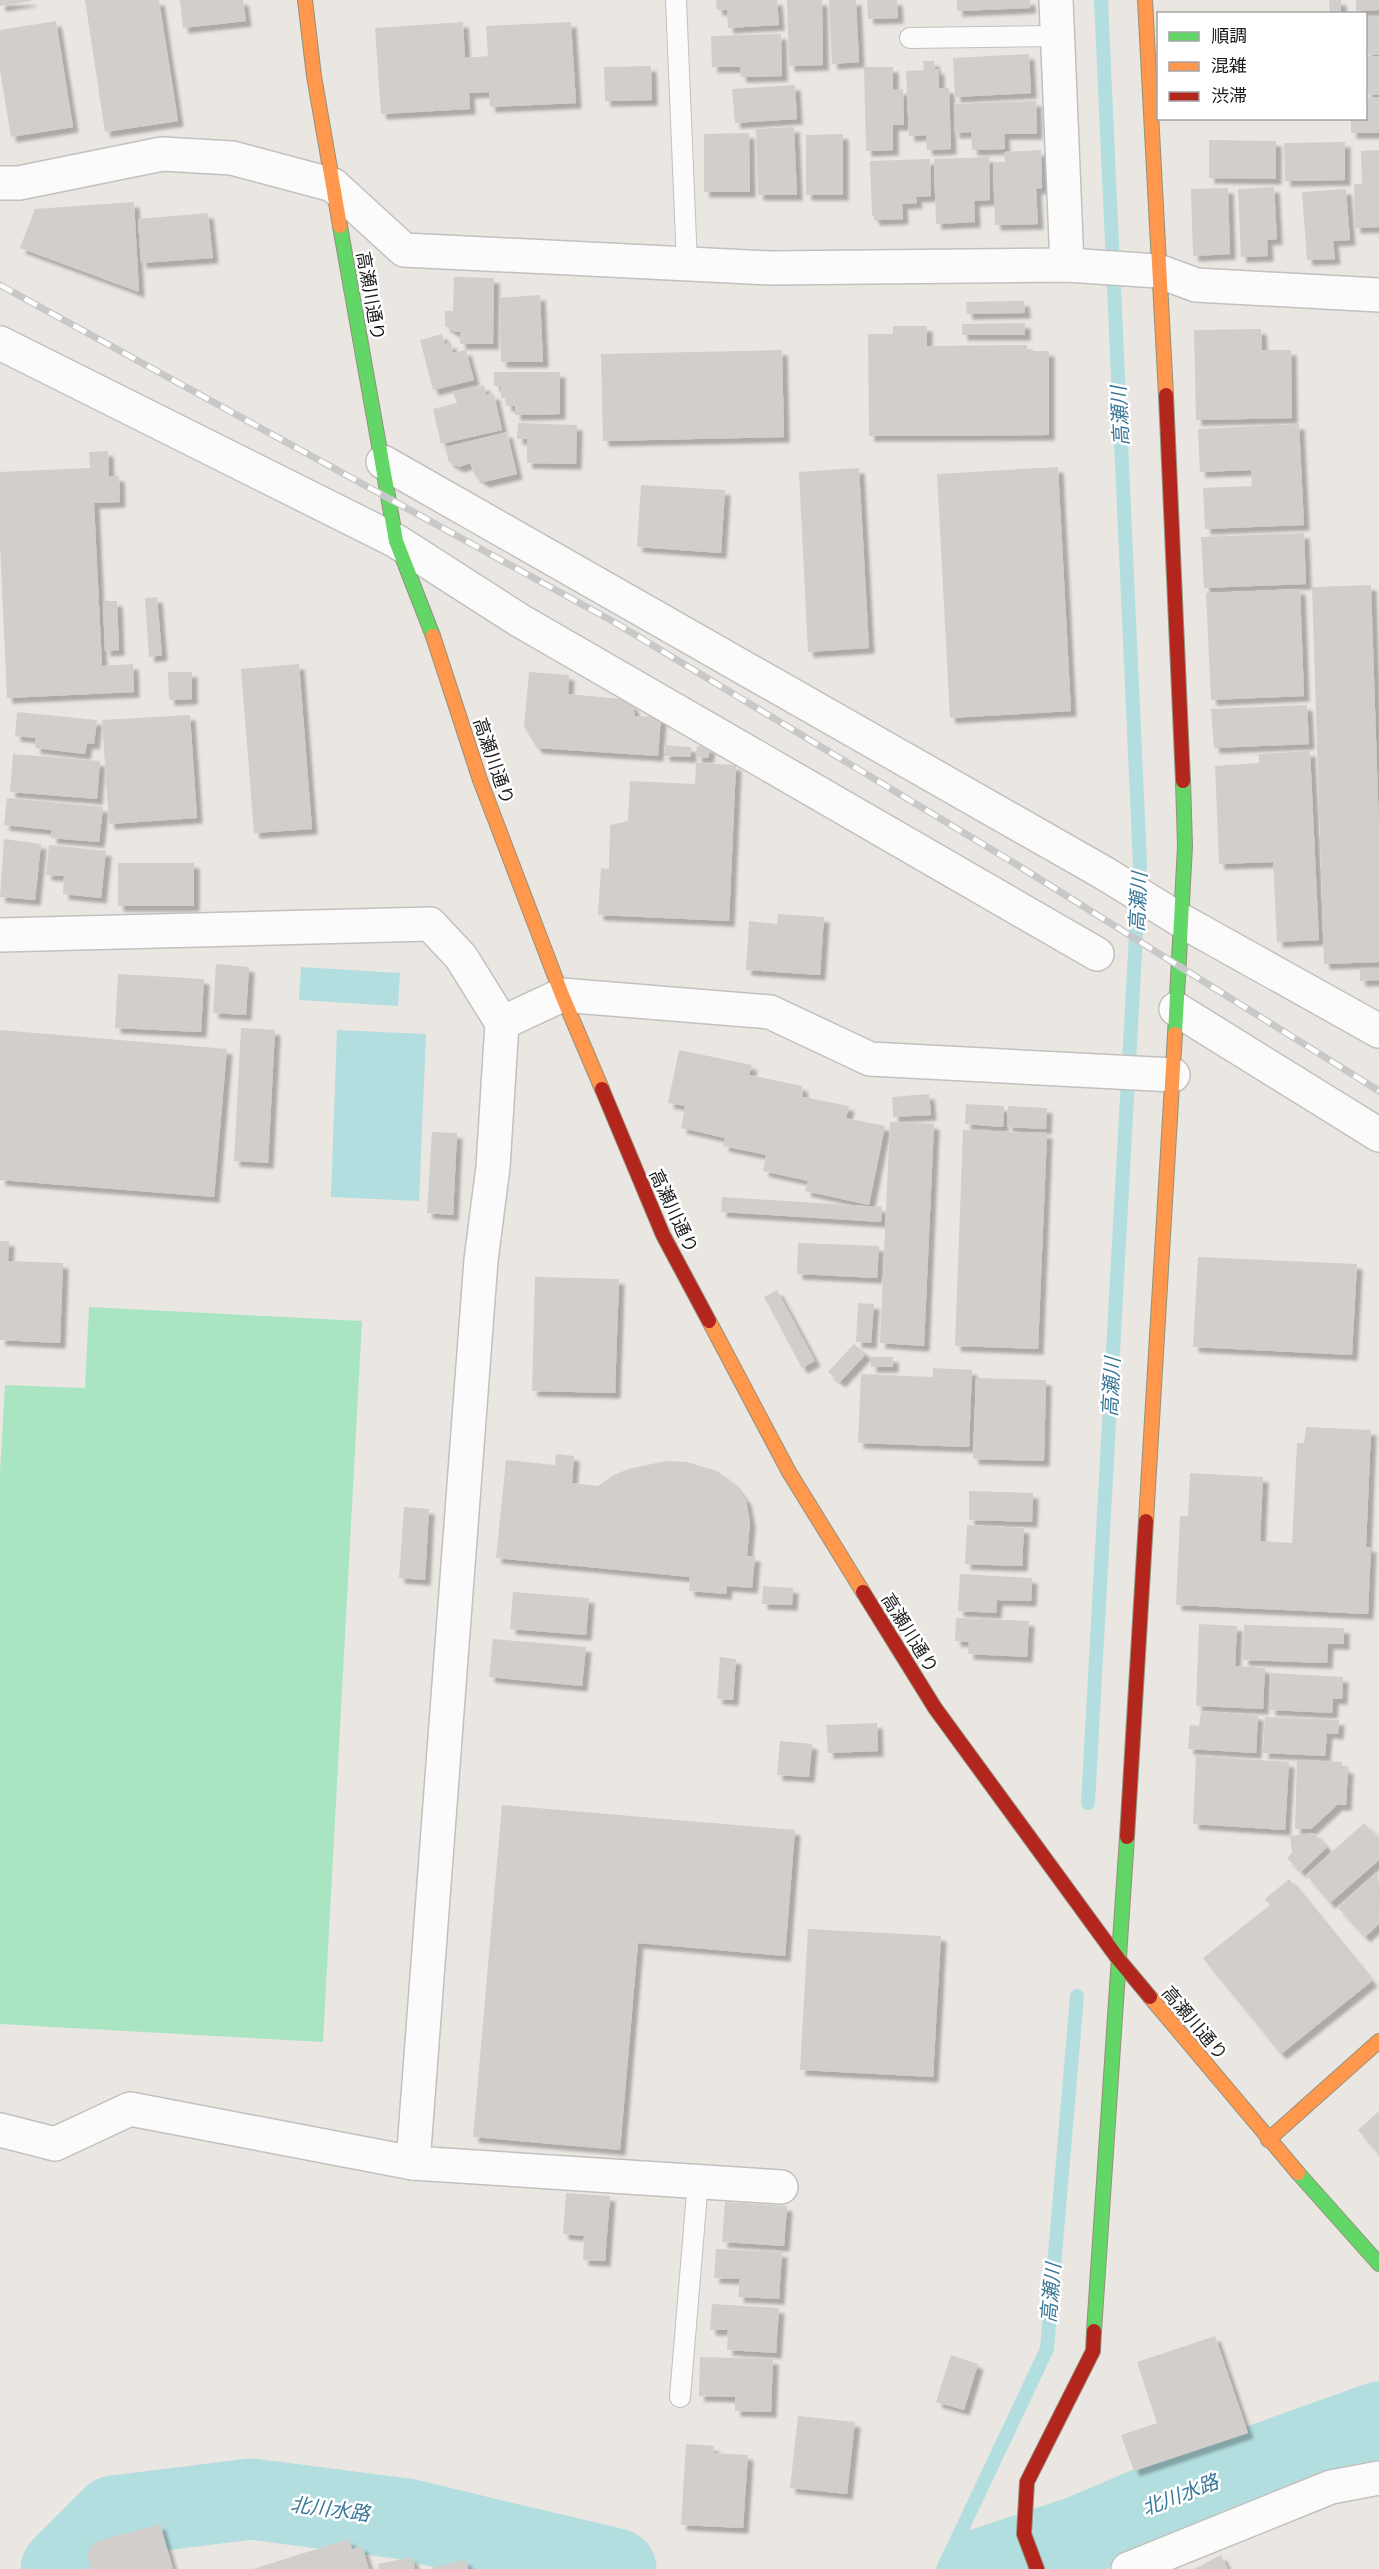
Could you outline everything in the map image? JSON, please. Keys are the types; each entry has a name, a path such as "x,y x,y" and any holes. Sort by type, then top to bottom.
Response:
{"street":[{"name":"高瀬川通り","path":"305,0 314,76 396,541 427,617 480,780 562,995 663,1235 789,1472 935,1708 1119,1960 1268,2140 1379,2264"},
{"path":"1056,0 1075,265"},
{"path":"1037,2569 1024,2534 1027,2482 1093,2351 1119,1960 1165,1075 1176,1009 1174,916 1185,846 1181,692 1151,271 1145,0"},
{"path":"0,183 19,183 162,154 232,158 333,185 404,250 771,268 1075,265 1151,271 1196,285 1379,295"},
{"path":"0,343 396,541 519,620 1097,954"},
{"path":"383,462 1174,916 1379,1031"},
{"path":"0,935 430,924 462,957 475,983 502,1023 493,1167 481,1260 413,2163"},
{"path":"502,1023 562,995 770,1012 870,1059 1165,1075"},
{"path":"1176,1009 1379,1135"},
{"path":"1268,2140 1379,2041"},
{"path":"0,2130 55,2144 130,2109 413,2163 781,2187"},
{"path":"1128,2569 1331,2487 1379,2478"}],"lane":[{"path":"676,0 687,264"},
{"path":"910,38 1057,36"},
{"path":"680,2397 698,2181"}],"green space":[{"path":"89,1307 362,1321 323,2042 0,2024 0,1473 5,1385 85,1388"}],"water":[{"path":"301,967 400,973 398,1006 299,1000"},
{"path":"337,1030 426,1034 419,1201 331,1197"}],"building":[{"path":"0,0 31,0 31,1 0,6"},
{"path":"85,0 159,0 178,121 105,132"},
{"path":"180,0 243,0 246,21 183,28"},
{"path":"716,0 777,0 779,25 728,28 727,10 717,10"},
{"path":"787,0 822,0 823,65 789,66"},
{"path":"829,0 856,0 859,62 832,64"},
{"path":"867,0 897,0 898,18 868,19"},
{"path":"957,0 1030,0 1030,8 957,11"},
{"path":"1329,0 1341,0 1341,12 1330,12"},
{"path":"1356,0 1379,0 1379,10 1356,11"},
{"path":"1367,17 1379,17 1379,55 1367,55"},
{"path":"56,21 73,127 11,137 0,70 0,30"},
{"path":"463,22 465,58 488,56 486,26 571,22 576,103 490,107 489,92 469,93 470,109 381,114 375,28"},
{"path":"781,34 782,76 741,77 740,67 712,67 711,36"},
{"path":"1029,54 1031,93 955,97 953,58"},
{"path":"1367,56 1379,56 1379,95 1367,95"},
{"path":"923,61 934,61 935,69 939,69 939,88 949,88 951,149 927,150 926,135 909,136 906,71 924,70"},
{"path":"651,66 652,100 605,101 604,67"},
{"path":"864,67 893,67 893,90 903,89 904,125 893,125 893,150 866,151"},
{"path":"795,85 797,119 735,123 732,89"},
{"path":"1367,97 1379,97 1379,133 1351,133 1351,120 1367,120"},
{"path":"1036,101 1037,134 1004,134 1005,149 972,150 971,132 954,133 954,104"},
{"path":"794,127 797,195 758,195 756,129"},
{"path":"749,133 750,192 704,192 704,134"},
{"path":"843,134 843,195 806,195 806,135"},
{"path":"1209,140 1276,141 1276,179 1209,178"},
{"path":"1345,142 1345,180 1285,181 1284,143"},
{"path":"1041,150 1042,188 1036,189 1038,224 995,225 993,162 1005,162 1004,152"},
{"path":"1379,150 1379,227 1355,228 1354,184 1362,184 1361,151"},
{"path":"989,157 990,200 974,201 975,222 936,224 934,159"},
{"path":"930,159 931,196 916,197 917,203 902,204 903,219 874,220 870,161"},
{"path":"1274,187 1277,239 1267,240 1268,256 1241,257 1238,189"},
{"path":"1228,188 1230,254 1193,256 1191,189"},
{"path":"1346,189 1350,240 1333,241 1335,259 1307,260 1302,192"},
{"path":"134,202 139,292 20,248 35,209"},
{"path":"208,213 213,258 141,263 138,219"},
{"path":"454,277 494,278 493,344 460,344 460,332 455,332 445,326 445,311 453,311"},
{"path":"540,295 543,362 501,362 499,298"},
{"path":"1024,301 1025,313 967,314 966,302"},
{"path":"1025,323 1025,335 962,335 962,324"},
{"path":"893,326 927,326 927,346 1027,345 1027,351 1049,351 1049,435 869,436 868,334 893,334"},
{"path":"1261,329 1262,350 1291,350 1292,418 1196,420 1194,330"},
{"path":"442,334 445,344 451,343 453,353 466,350 474,380 433,390 420,340"},
{"path":"782,350 784,437 603,441 601,354"},
{"path":"494,372 560,372 560,414 515,415 515,406 506,406 506,398 501,398 501,386 494,386"},
{"path":"484,385 486,395 494,394 502,430 441,444 433,409 457,403 453,392"},
{"path":"518,423 577,425 576,464 527,463 527,439 517,439"},
{"path":"1299,424 1304,525 1205,529 1203,488 1252,486 1251,470 1200,472 1198,429"},
{"path":"507,432 517,474 484,482 475,476 470,463 459,467 449,462 445,447"},
{"path":"108,451 109,476 119,476 120,502 94,503 102,666 133,664 134,692 7,698 0,544 0,472 90,468 89,452"},
{"path":"1058,467 1071,711 950,718 937,474"},
{"path":"859,468 869,648 808,652 799,472"},
{"path":"641,485 725,490 721,553 637,547"},
{"path":"1304,533 1306,584 1204,588 1201,537"},
{"path":"1371,585 1379,831 1379,962 1324,964 1312,587"},
{"path":"1300,589 1304,696 1211,700 1206,593"},
{"path":"157,597 162,655 149,657 145,598"},
{"path":"103,601 117,601 119,650 105,651"},
{"path":"299,664 312,829 254,833 241,669"},
{"path":"168,672 192,672 192,699 169,700"},
{"path":"529,672 569,675 568,694 621,699 633,706 635,716 661,717 658,756 537,748 524,727"},
{"path":"1307,705 1309,744 1214,748 1211,709"},
{"path":"17,712 97,720 94,744 87,743 85,754 35,748 36,738 15,736"},
{"path":"190,715 197,818 109,824 102,720"},
{"path":"665,745 691,747 691,757 664,756"},
{"path":"697,746 710,747 708,758 696,757"},
{"path":"1310,751 1319,940 1277,942 1273,862 1219,864 1215,766 1259,763 1259,754"},
{"path":"13,754 100,761 97,799 10,792"},
{"path":"696,763 736,765 729,921 598,915 601,868 609,869 610,825 628,821 630,781 695,784"},
{"path":"7,798 103,807 99,842 51,838 52,830 4,825"},
{"path":"4,839 41,844 35,900 0,897"},
{"path":"49,845 106,851 101,898 63,894 64,876 46,875"},
{"path":"118,863 194,863 194,906 118,906"},
{"path":"778,914 824,917 820,975 746,970 749,921 777,924"},
{"path":"216,964 249,967 246,1015 213,1013"},
{"path":"1360,968 1379,968 1379,980 1360,981"},
{"path":"118,974 204,979 201,1032 115,1028"},
{"path":"241,1028 275,1030 268,1163 234,1161"},
{"path":"0,1030 227,1049 214,1197 0,1180"},
{"path":"679,1050 752,1065 749,1075 802,1086 803,1097 849,1106 846,1118 885,1126 869,1205 805,1191 808,1181 763,1171 766,1155 723,1146 725,1138 681,1128 685,1106 668,1103"},
{"path":"929,1094 931,1115 893,1117 892,1097"},
{"path":"966,1104 1004,1106 1003,1127 965,1124"},
{"path":"1008,1106 1047,1108 1046,1129 1007,1127"},
{"path":"890,1122 934,1124 924,1346 880,1343"},
{"path":"963,1130 1047,1133 1038,1349 955,1346"},
{"path":"432,1132 457,1133 453,1215 427,1213"},
{"path":"722,1197 882,1207 881,1222 721,1212"},
{"path":"0,1241 9,1241 8,1261 63,1263 60,1343 0,1340"},
{"path":"798,1243 879,1246 877,1278 797,1274"},
{"path":"1198,1257 1357,1264 1352,1355 1193,1347"},
{"path":"535,1277 619,1279 615,1393 532,1391"},
{"path":"777,1290 815,1361 802,1368 764,1297"},
{"path":"858,1303 874,1304 871,1343 856,1342"},
{"path":"854,1344 866,1354 840,1382 828,1372"},
{"path":"871,1357 893,1357 893,1367 871,1367"},
{"path":"933,1368 972,1370 969,1447 858,1443 861,1374 933,1377"},
{"path":"976,1378 1046,1380 1044,1461 973,1459"},
{"path":"1306,1427 1371,1430 1366,1547 1371,1547 1368,1614 1176,1605 1180,1516 1188,1516 1190,1473 1263,1477 1260,1541 1292,1543 1297,1443 1304,1443"},
{"path":"556,1454 574,1456 572,1483 598,1486 628,1469 666,1461 687,1462 717,1471 732,1482 746,1500 750,1522 747,1556 755,1556 752,1588 727,1586 726,1594 689,1591 690,1577 496,1558 506,1460 555,1465"},
{"path":"969,1491 1033,1493 1032,1522 969,1520"},
{"path":"404,1507 429,1509 425,1580 399,1578"},
{"path":"967,1525 1024,1528 1022,1566 965,1564"},
{"path":"960,1574 1032,1578 1031,1601 997,1600 996,1613 958,1611"},
{"path":"763,1586 793,1588 792,1605 762,1604"},
{"path":"513,1592 589,1598 586,1635 510,1629"},
{"path":"956,1618 1029,1621 1027,1657 968,1654 969,1642 955,1641"},
{"path":"1199,1624 1237,1626 1235,1666 1265,1668 1263,1709 1196,1706"},
{"path":"1244,1625 1344,1628 1344,1644 1328,1644 1327,1663 1243,1660"},
{"path":"493,1639 586,1647 582,1686 489,1677"},
{"path":"720,1657 736,1659 733,1700 717,1699"},
{"path":"1271,1673 1343,1677 1342,1699 1333,1699 1332,1713 1270,1710"},
{"path":"1201,1711 1258,1715 1256,1753 1188,1749 1190,1725 1199,1726"},
{"path":"1265,1717 1339,1720 1338,1734 1327,1733 1325,1756 1263,1753"},
{"path":"877,1723 878,1751 828,1753 826,1725"},
{"path":"780,1741 812,1744 809,1777 777,1775"},
{"path":"1196,1756 1289,1762 1285,1830 1193,1824"},
{"path":"1297,1760 1342,1762 1342,1768 1348,1768 1346,1805 1337,1805 1311,1829 1295,1829"},
{"path":"502,1805 795,1830 785,1956 638,1943 620,2150 473,2137"},
{"path":"1364,1823 1379,1839 1379,1860 1330,1903 1306,1875"},
{"path":"1314,1833 1327,1847 1301,1872 1287,1858 1292,1853 1290,1836"},
{"path":"1378,1872 1379,1924 1365,1937 1338,1908"},
{"path":"1289,1879 1372,1981 1281,2054 1203,1958 1270,1905 1265,1899"},
{"path":"808,1929 941,1936 933,2077 800,2070"},
{"path":"1379,2111 1379,2155 1358,2130"},
{"path":"566,2193 610,2196 605,2261 583,2260 584,2236 563,2234"},
{"path":"725,2202 787,2206 784,2246 722,2242"},
{"path":"716,2249 782,2252 779,2299 738,2297 740,2279 714,2278"},
{"path":"712,2304 779,2308 776,2353 727,2350 728,2330 710,2330"},
{"path":"1215,2336 1248,2433 1134,2471 1121,2435 1157,2423 1137,2362"},
{"path":"951,2355 978,2364 964,2410 936,2402"},
{"path":"700,2357 773,2359 771,2412 735,2411 735,2397 699,2396"},
{"path":"798,2416 855,2422 847,2494 790,2488"},
{"path":"686,2444 714,2446 713,2453 748,2455 743,2528 681,2525"},
{"path":"160,2524 173,2569 91,2569 87,2553 95,2542"},
{"path":"349,2539 352,2549 362,2546 369,2569 253,2569"},
{"path":"1221,2555 1228,2569 1194,2569"},
{"path":"412,2557 415,2569 379,2569 378,2564"},
{"path":"466,2560 468,2569 431,2568"}],"waterway":[{"name":"高瀬川","path":"1088,1803 1140,863 1101,0"},
{"name":"高瀬川","path":"943,2569 1047,2349 1077,1996"},
{"name":"北川水路","path":"981,2569 1078,2537 1184,2492 1379,2422"},
{"name":"北川水路","path":"61,2569 114,2516 251,2499 406,2519 616,2569"}],"railway":[{"path":"0,285 614,622 1014,863 1379,1091"}],"traffic: fast":[{"path":"340,226 396,541 433,636"},
{"path":"1175,1034 1185,846 1183,781"},
{"path":"1094,2331 1127,1837"},
{"path":"1298,2173 1379,2264"}],"traffic: slow":[{"path":"305,0 314,76 340,226"},
{"path":"1145,0 1166,395"},
{"path":"433,636 480,780 562,995 602,1089"},
{"path":"1146,1521 1175,1034"},
{"path":"709,1321 789,1472 863,1592"},
{"path":"1150,1997 1298,2173"},
{"path":"1268,2140 1379,2041"}],"traffic: jam":[{"path":"1166,395 1183,781"},
{"path":"602,1089 663,1235 709,1321"},
{"path":"1127,1837 1146,1521"},
{"path":"863,1592 935,1708 1119,1960 1150,1997"},
{"path":"1037,2569 1024,2534 1027,2482 1093,2351 1094,2331"}]}
